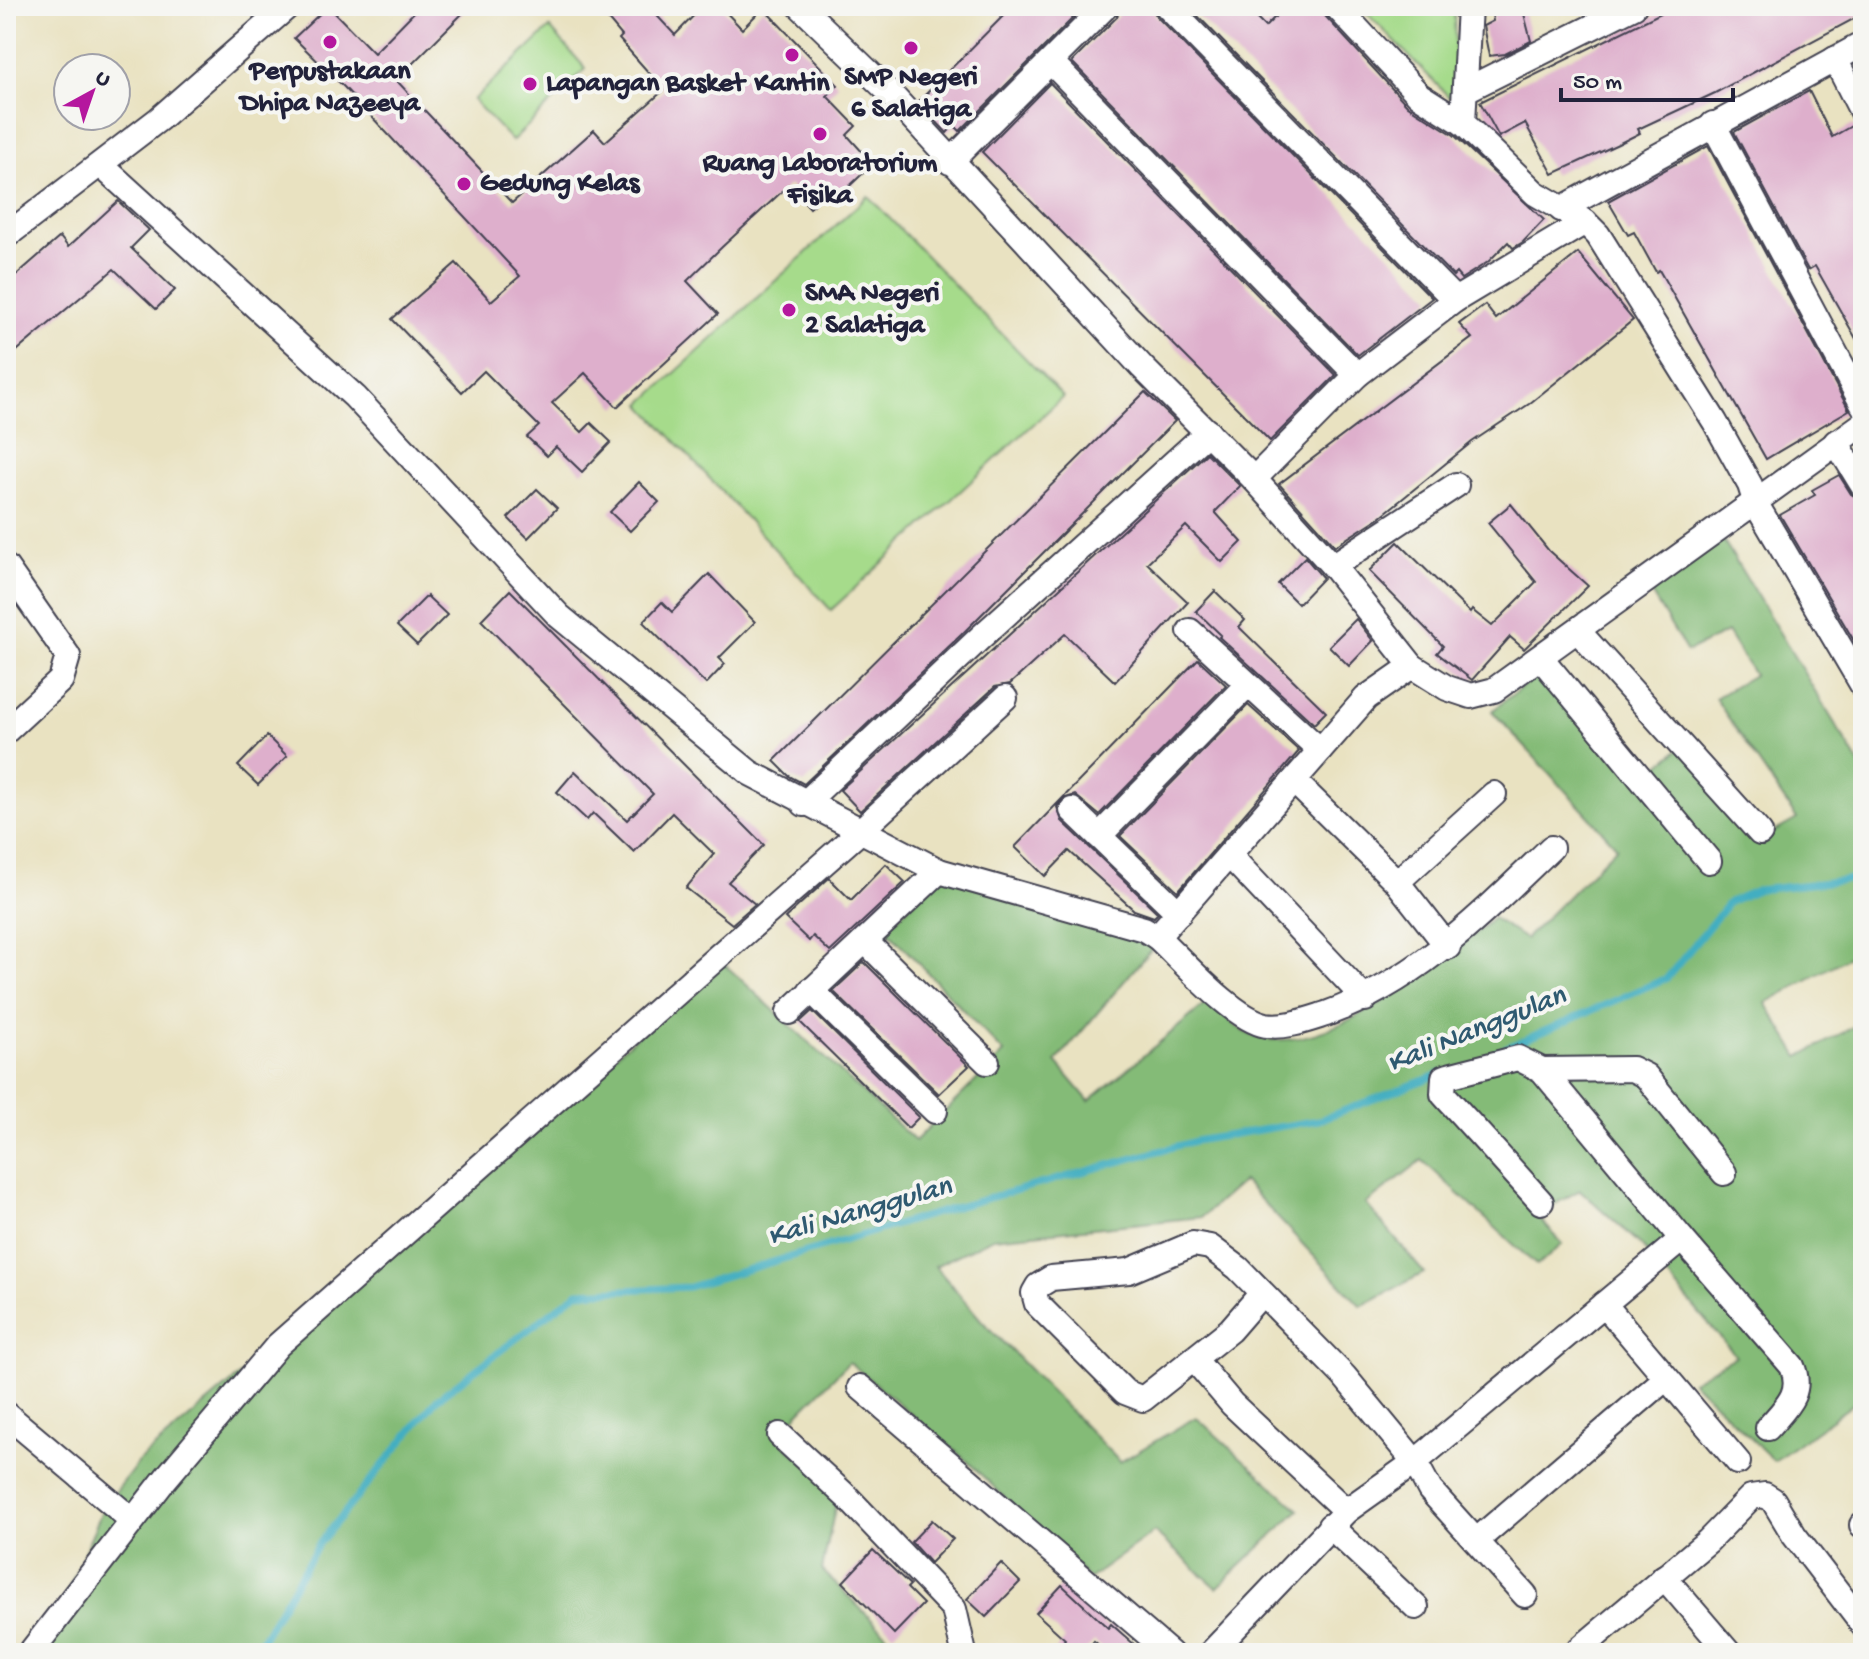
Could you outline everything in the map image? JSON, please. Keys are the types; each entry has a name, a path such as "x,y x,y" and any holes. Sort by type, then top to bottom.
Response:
{"street":[{"path":"6,236 101,165 288,6"},
{"path":"800,6 886,89 950,162 1254,479 1333,566 1412,666 1447,688 1471,696 1494,690 1863,424"},
{"path":"950,162 1106,6"},
{"path":"1167,6 1455,300"},
{"path":"1336,6 1419,95 1463,123 1535,193 1585,222 1598,235 1715,422 1750,485 1756,504 1863,686"},
{"path":"1463,123 1469,6"},
{"path":"1466,90 1634,6"},
{"path":"1561,209 1863,44"},
{"path":"1835,59 1863,114"},
{"path":"1051,62 1357,375"},
{"path":"1713,124 1863,405"},
{"path":"101,165 355,397 559,616 750,773 804,804 939,871 1144,929 1157,937 1241,1013 1265,1025 1299,1023 1365,999 1448,947 1551,848"},
{"path":"1254,479 1357,375 1455,300 1585,222"},
{"path":"804,804 971,645 1208,432"},
{"path":"1836,442 1863,486"},
{"path":"1333,566 1456,485"},
{"path":"6,567 68,656 61,680 6,731"},
{"path":"1190,631 1320,750"},
{"path":"1578,631 1760,833"},
{"path":"1541,658 1709,861"},
{"path":"1157,937 1366,698 1412,666"},
{"path":"1099,836 1247,685"},
{"path":"30,1653 132,1520 278,1345 859,832 1005,698"},
{"path":"1294,781 1397,882 1448,947"},
{"path":"1397,882 1494,794"},
{"path":"1072,810 1179,913"},
{"path":"1230,856 1365,999"},
{"path":"789,1012 939,871"},
{"path":"865,941 987,1062"},
{"path":"811,990 935,1111"},
{"path":"1541,1202 1456,1111 1443,1094 1441,1084 1444,1077 1518,1058 1542,1070 1792,1366 1797,1378 1797,1393 1768,1428"},
{"path":"1542,1070 1632,1069 1646,1076 1724,1173"},
{"path":"1211,1653 1338,1519 1415,1462 1682,1239"},
{"path":"1262,1293 1230,1330 1143,1399 1132,1398 1037,1304 1034,1293 1038,1286 1051,1278 1129,1271 1193,1244 1210,1247 1262,1293 1344,1376 1415,1462 1430,1490 1525,1595"},
{"path":"1604,1304 1738,1462"},
{"path":"1194,1359 1416,1607"},
{"path":"1477,1540 1665,1379"},
{"path":"860,1387 1170,1653"},
{"path":"6,1414 132,1520"},
{"path":"780,1435 848,1498 954,1609 964,1653"},
{"path":"1585,1650 1708,1541 1751,1497 1765,1495 1773,1500 1794,1535 1863,1625"},
{"path":"1664,1577 1729,1653"}],"green space":[{"path":"1360,6 1454,6 1456,104"},
{"name":"Lapangan Basket","path":"550,28 586,69 512,141 473,100"},
{"path":"868,196 1063,397 831,610 641,404"},
{"path":"1722,538 1863,770 1863,949 1766,1003 1799,1057 1853,1027 1863,1039 1863,1397 1774,1461 1692,1381 1736,1356 1640,1244 1580,1190 1536,1215 1563,1244 1537,1266 1422,1160 1366,1204 1424,1273 1361,1306 1243,1181 1202,1217 993,1238 935,1266 982,1321 1120,1462 1196,1417 1299,1510 1217,1588 1154,1532 1089,1579 967,1461 849,1362 776,1436 838,1494 822,1570 905,1653 37,1653 44,1648 103,1508 142,1458 563,1102 721,961 915,1141 1004,1053 886,929 941,875 1159,940 1056,1062 1089,1101 1209,1001 1248,1034 1264,1039 1292,1039 1323,1031 1386,1000 1493,918 1525,939 1617,847 1492,711 1543,670 1641,780 1680,748 1763,838 1797,819 1715,698 1754,675 1727,632 1687,652 1649,590"}],"building":[{"path":"328,6 374,53 420,6 470,6 396,80 512,203 594,130 605,142 664,90 619,39 622,36 597,6 648,6 675,35 703,6 720,6 742,29 763,8 838,85 827,96 856,126 847,135 873,164 841,194 833,186 810,208 789,185 722,247 687,281 718,314 617,407 585,373 552,403 582,432 591,423 611,442 582,472 556,447 547,456 527,437 539,426 484,371 462,392 392,319 456,263 491,301 520,276 344,87 294,38"},
{"path":"1013,6 1085,6 960,131 954,125 947,133 918,102"},
{"path":"1121,6 1152,6 1156,16 1432,298 1358,355 1072,62 1117,17"},
{"path":"1188,6 1244,6 1265,27 1286,6 1321,6 1325,16 1408,106 1454,135 1544,220 1523,242 1513,248 1508,242 1488,262 1461,279 1456,273 1453,276"},
{"path":"1491,6 1522,6 1531,41 1505,54 1489,56 1483,26 1493,21"},
{"path":"1675,6 1863,6 1863,14 1715,93 1638,129 1640,133 1553,174 1525,123 1499,137 1480,102"},
{"path":"1050,83 1336,375 1270,441 982,152"},
{"path":"1809,91 1832,137 1853,125 1863,143 1863,351 1815,266 1808,270 1734,132"},
{"path":"1708,146 1849,410 1766,459 1659,270 1656,272 1634,232 1628,235 1608,201"},
{"path":"118,201 149,230 131,248 175,290 156,309 114,269 6,360 6,284 60,237 68,247"},
{"path":"1578,253 1633,320 1529,404 1472,442 1380,517 1335,546 1279,484 1472,338 1459,324 1485,305 1496,319"},
{"path":"1145,392 1175,421 961,635 804,784 789,776 774,761"},
{"path":"1207,453 1240,486 1215,512 1242,542 1222,562 1186,526 1147,563 1188,602 1115,682 1065,634 1010,684 995,687 860,811 840,790"},
{"path":"1839,475 1851,494 1863,501 1863,656 1780,515 1815,495 1812,490"},
{"path":"639,482 659,502 630,531 610,512"},
{"path":"537,489 557,508 528,538 508,518"},
{"path":"1511,504 1549,551 1588,586 1524,649 1510,637 1472,680 1437,653 1443,646 1369,571 1398,542 1470,613 1472,610 1492,626 1536,582 1488,523"},
{"path":"1305,557 1323,578 1298,604 1278,584"},
{"path":"709,574 755,622 719,658 725,664 706,684 643,622 662,602 672,612"},
{"path":"510,590 764,845 728,882 755,904 732,924 686,888 714,854 672,813 634,852 593,813 587,820 557,792 575,771 627,820 653,794 481,620"},
{"path":"1215,591 1245,620 1239,627 1326,712 1314,724 1219,637 1221,635 1196,611"},
{"path":"427,596 447,615 417,645 397,626"},
{"path":"1356,619 1373,641 1349,666 1329,646"},
{"path":"1198,659 1226,685 1099,815 1075,795 1062,799 1057,807 1062,821 1158,913 1154,917 1134,910 1069,851 1045,876 1015,847"},
{"path":"1248,705 1299,751 1178,891 1120,836"},
{"path":"267,736 287,756 258,785 238,766"},
{"path":"886,864 905,882 830,952 813,936 809,941 785,918 829,878 851,900"},
{"path":"864,962 969,1066 939,1094 833,991"},
{"path":"812,1011 919,1117 908,1128 800,1022"},
{"path":"932,1520 953,1539 930,1563 911,1542"},
{"path":"873,1550 910,1585 907,1588 923,1604 894,1634 843,1582"},
{"path":"1001,1563 1020,1582 986,1617 967,1599"},
{"path":"1062,1585 1108,1628 1111,1624 1144,1653 1108,1653 1094,1641 1084,1653 1054,1653 1065,1639 1036,1613"}],"waterway":[{"path":"1496,1052 1667,978 1729,902 1757,890 1863,878"},
{"name":"Kali Nanggulan","path":"254,1653 318,1545 437,1399 578,1292 689,1287 960,1206 1195,1141 1319,1120 1440,1074"}],"place":[{"name":"Perpustakaan Dhipa Nazeeya","path":"330,42"},
{"name":"SMP Negeri 6 Salatiga","path":"911,48"},
{"name":"Kantin","path":"792,55"},
{"name":"Lapangan Basket","path":"530,84"},
{"name":"Ruang Laboratorium Fisika","path":"820,134"},
{"name":"Gedung Kelas","path":"464,184"},
{"name":"SMA Negeri 2 Salatiga","path":"789,310"}]}
